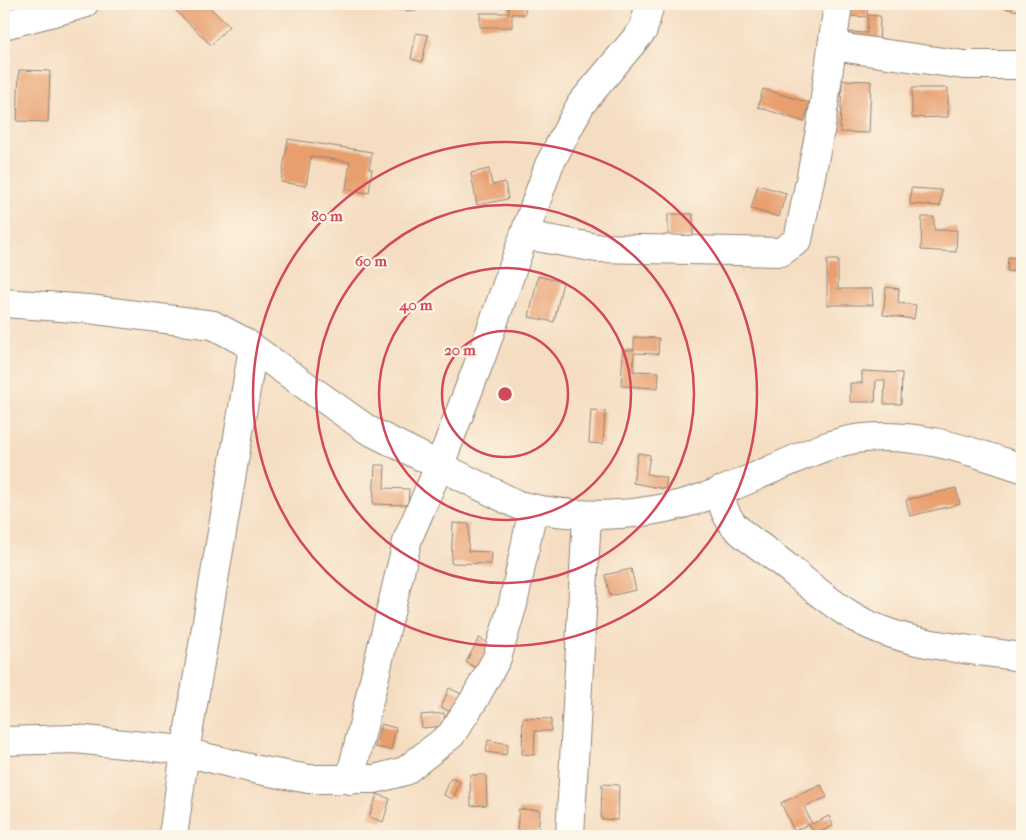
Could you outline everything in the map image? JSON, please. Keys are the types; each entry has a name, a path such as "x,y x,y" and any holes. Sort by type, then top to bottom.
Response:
{"street":[{"path":"4,26 84,4"},
{"path":"350,780 408,538 439,467 549,165 581,104 643,30 650,4"},
{"path":"525,235 597,248 781,252 798,240 821,126 838,4"},
{"path":"832,46 964,66 1022,65"},
{"path":"4,303 89,309 213,325 253,348 368,430 518,505 533,509 587,514 631,513 666,508 720,491 838,442 863,438 916,438 948,443 1022,468"},
{"path":"173,836 185,752 253,348"},
{"path":"720,491 722,504 727,515 746,539 770,554 850,615 882,629 918,641 1022,656"},
{"path":"4,741 75,739 185,752 258,770 301,777 350,780 375,779 405,771 450,735 474,700 497,658 504,637 533,509"},
{"path":"570,836 587,514"}],"building":[{"path":"181,4 206,4 229,26 211,45 175,10"},
{"path":"393,4 415,4 415,11 392,10"},
{"path":"508,4 525,4 525,14 512,14 512,27 480,27 480,13 509,13"},
{"path":"850,4 868,4 867,15 880,16 879,47 848,45 849,32 867,33 868,17 849,16"},
{"path":"990,4 1018,4 1017,11"},
{"path":"416,33 428,35 422,62 411,59"},
{"path":"19,70 50,71 48,122 17,121"},
{"path":"842,80 871,81 869,133 840,132"},
{"path":"912,88 948,88 948,117 912,118"},
{"path":"763,89 810,103 804,122 758,107"},
{"path":"1018,106 1022,106 1022,144 1020,144"},
{"path":"288,139 372,152 369,169 372,169 369,193 346,189 350,162 311,156 306,186 281,182"},
{"path":"489,169 492,185 505,182 508,199 477,205 471,173"},
{"path":"758,185 786,193 779,217 751,209"},
{"path":"911,188 942,190 940,206 910,204"},
{"path":"668,214 693,214 693,237 668,237"},
{"path":"922,217 934,217 934,230 957,230 956,252 921,250"},
{"path":"1008,257 1022,258 1022,272 1007,271"},
{"path":"827,260 838,260 838,289 872,289 873,305 827,305"},
{"path":"538,276 563,282 554,322 529,317"},
{"path":"886,287 899,289 898,303 916,305 914,319 883,315"},
{"path":"634,337 659,338 658,354 634,353 633,371 659,372 658,388 621,386 623,350 634,350"},
{"path":"862,371 902,373 901,404 884,404 885,380 876,380 875,402 850,402 850,383 862,383"},
{"path":"591,410 605,411 603,444 589,443"},
{"path":"638,453 650,455 647,474 667,478 665,489 633,483"},
{"path":"375,465 385,465 384,488 409,489 408,505 373,504"},
{"path":"956,488 960,504 910,516 906,500"},
{"path":"453,523 469,524 468,551 492,552 491,564 451,563"},
{"path":"631,569 636,590 610,596 605,575"},
{"path":"479,638 500,650 486,674 466,662"},
{"path":"449,688 468,697 459,716 441,707"},
{"path":"444,713 445,726 422,728 421,715"},
{"path":"523,718 551,719 551,731 535,731 534,755 522,754"},
{"path":"381,724 396,728 391,750 375,747"},
{"path":"488,740 508,744 506,755 486,752"},
{"path":"470,775 486,775 487,805 471,806"},
{"path":"451,778 460,782 453,799 444,795"},
{"path":"602,784 619,785 618,820 601,819"},
{"path":"821,785 827,797 804,807 812,824 829,816 833,826 814,835 809,824 794,831 781,803"},
{"path":"377,794 390,799 383,822 369,817"},
{"path":"519,809 540,810 538,832 517,830"}]}
